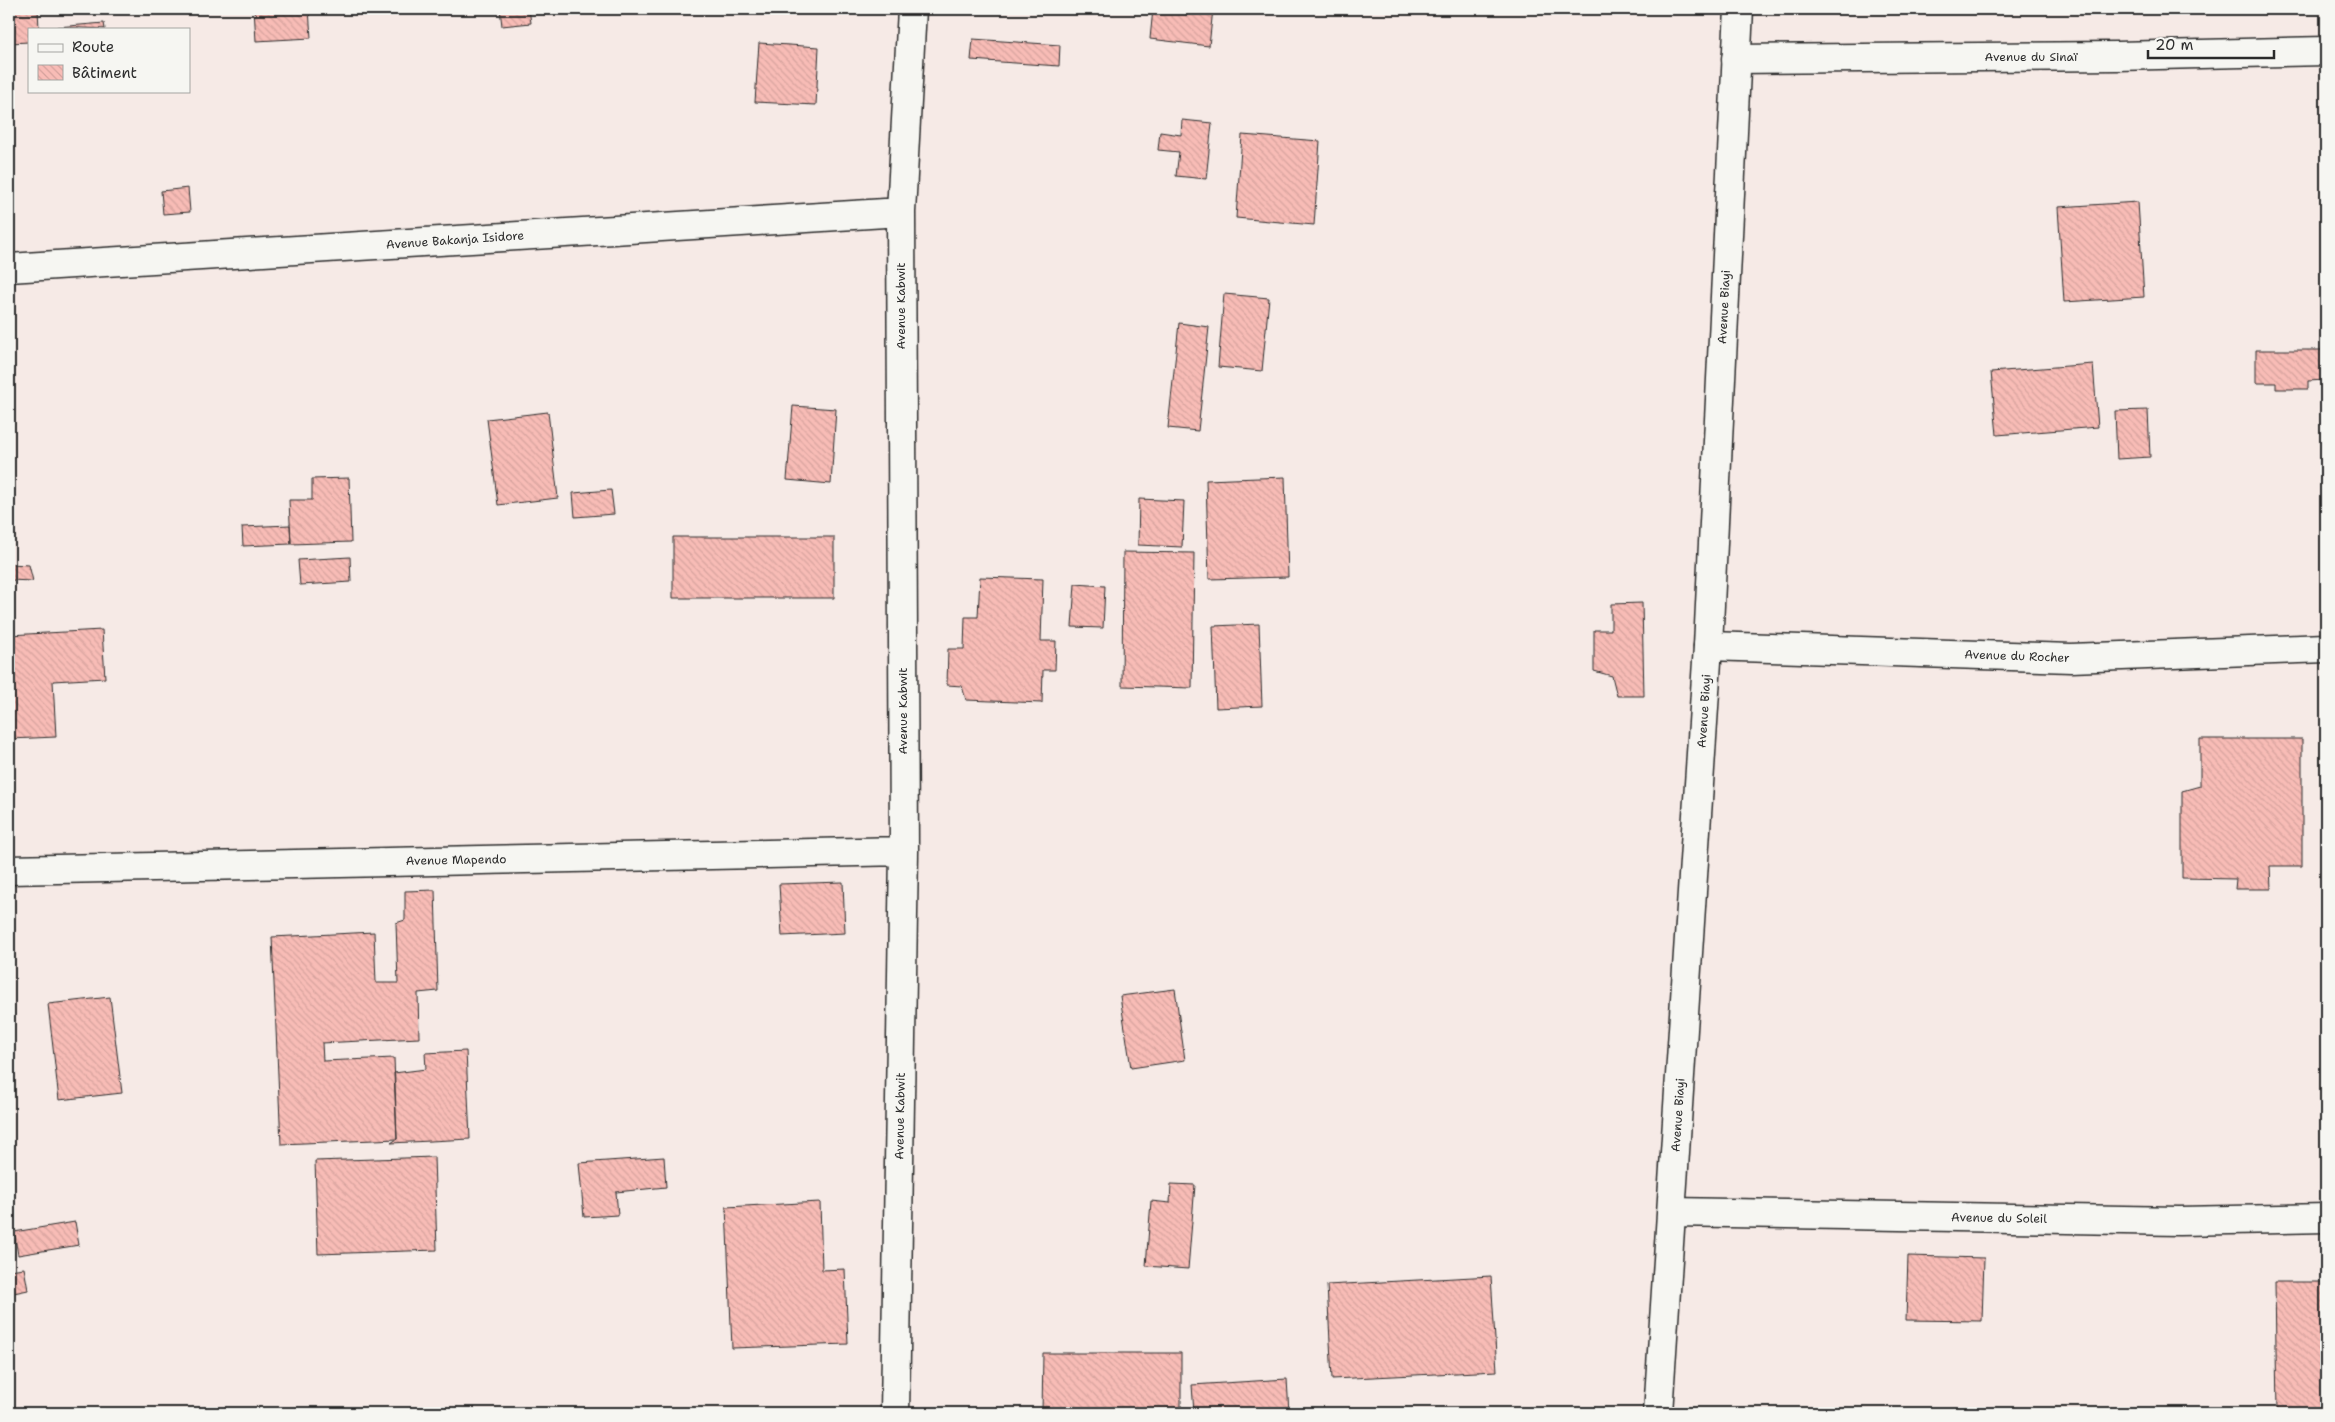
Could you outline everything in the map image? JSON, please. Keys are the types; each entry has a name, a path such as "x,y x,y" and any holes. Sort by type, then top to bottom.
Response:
{"street":[{"name":"Avenue Kabwit","path":"895,1413 904,850 900,212 912,9"},
{"name":"Avenue Biayi","path":"1658,1413 1708,646 1739,9"},
{"name":"Avenue du Sinaï","path":"1736,59 2117,56 2326,51"},
{"name":"Avenue Bakanja Isidore","path":"9,268 900,212"},
{"name":"Avenue du Rocher","path":"1708,646 2071,658 2326,648"},
{"name":"Avenue Mapendo","path":"9,870 904,850"},
{"name":"Avenue du Soleil","path":"1672,1212 2178,1220 2326,1218"}],"building":[{"path":"9,9 38,9 39,28 28,28 28,42 9,43"},
{"path":"254,9 309,9 311,38 256,41"},
{"path":"500,9 529,9 531,23 502,26"},
{"path":"1153,9 1213,9 1209,46 1150,39"},
{"path":"1945,9 2116,9 2116,12"},
{"path":"104,23 105,28 81,28 57,27"},
{"path":"973,39 1060,45 1059,66 971,60"},
{"path":"759,43 819,47 816,105 755,102"},
{"path":"1182,120 1212,123 1206,179 1176,176 1179,152 1158,150 1160,132 1181,135"},
{"path":"1242,135 1320,141 1314,225 1236,218"},
{"path":"188,188 190,212 163,214 161,191"},
{"path":"2138,202 2144,297 2064,302 2058,207"},
{"path":"1224,294 1269,298 1262,371 1218,367"},
{"path":"1179,323 1209,327 1198,431 1168,428"},
{"path":"2256,350 2326,350 2326,380 2308,381 2308,389 2276,389 2276,383 2256,383"},
{"path":"2093,364 2098,427 1997,435 1991,372"},
{"path":"793,406 836,409 831,484 787,480"},
{"path":"2148,410 2150,457 2117,459 2115,411"},
{"path":"548,412 558,498 498,505 487,419"},
{"path":"1285,477 1288,577 1209,579 1206,480"},
{"path":"349,478 351,542 291,544 289,500 312,500 312,479"},
{"path":"611,490 614,514 575,517 573,493"},
{"path":"1139,499 1184,501 1182,547 1138,545"},
{"path":"290,525 291,544 243,546 242,527"},
{"path":"673,537 834,537 834,598 673,598"},
{"path":"1123,552 1194,553 1192,688 1122,686"},
{"path":"350,557 351,582 300,585 298,560"},
{"path":"9,564 29,565 33,581 9,580"},
{"path":"980,577 1043,579 1041,641 1056,641 1055,670 1043,670 1042,703 966,700 962,686 947,685 948,649 964,649 965,617 978,617"},
{"path":"1075,584 1105,586 1103,628 1072,627"},
{"path":"1642,603 1644,696 1617,696 1612,676 1594,671 1594,630 1611,630 1611,604"},
{"path":"1259,624 1262,706 1216,708 1213,626"},
{"path":"102,630 105,678 53,681 56,737 10,739 9,758 9,635"},
{"path":"2200,739 2302,739 2302,866 2270,866 2271,889 2235,889 2236,879 2182,878 2182,791 2200,786"},
{"path":"843,882 845,933 782,936 779,884"},
{"path":"435,890 438,991 418,993 419,1038 322,1043 323,1061 394,1058 397,1139 281,1144 272,937 374,932 376,983 398,983 396,923 405,920 405,891"},
{"path":"1175,989 1185,1060 1131,1068 1120,996"},
{"path":"110,997 122,1093 59,1100 48,1004"},
{"path":"466,1051 470,1139 391,1143 397,1139 394,1073 426,1069 425,1053"},
{"path":"434,1157 437,1250 318,1254 315,1161"},
{"path":"664,1157 666,1187 616,1192 618,1215 584,1217 579,1163"},
{"path":"1171,1184 1195,1185 1188,1269 1146,1266 1151,1201 1170,1203"},
{"path":"820,1202 822,1270 845,1269 848,1344 732,1348 726,1207"},
{"path":"75,1222 79,1245 18,1255 14,1232"},
{"path":"1908,1256 1984,1258 1982,1321 1906,1320"},
{"path":"24,1268 28,1290 9,1294 9,1270"},
{"path":"1491,1276 1497,1371 1332,1379 1327,1285"},
{"path":"2275,1282 2326,1282 2326,1413 2277,1413"},
{"path":"1043,1353 1181,1353 1181,1413 1042,1413"},
{"path":"1287,1379 1289,1413 1194,1413 1192,1385"}]}
